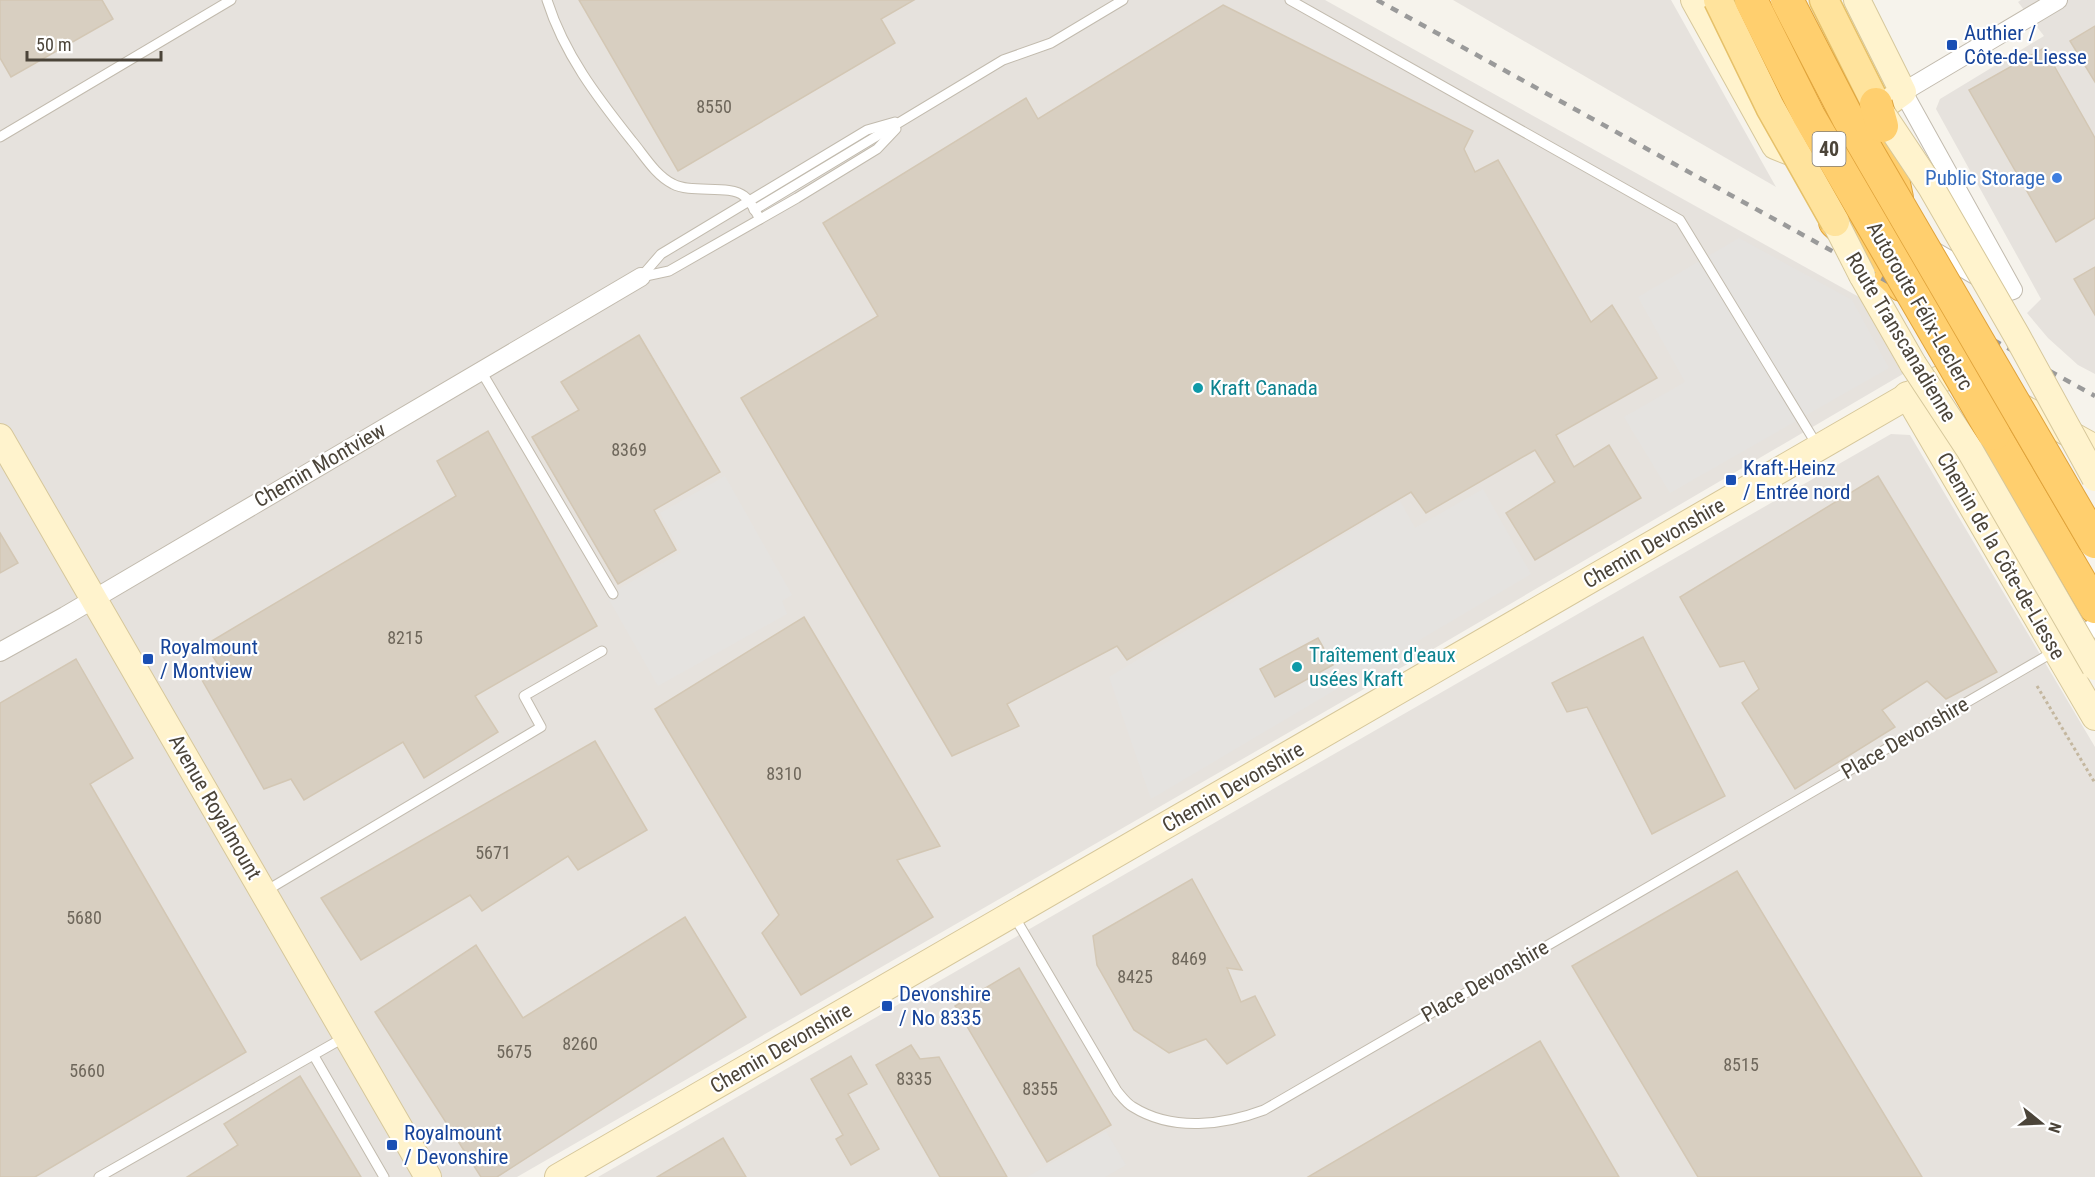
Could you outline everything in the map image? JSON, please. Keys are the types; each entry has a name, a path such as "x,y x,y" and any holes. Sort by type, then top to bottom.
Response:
{"highway":[{"name":"Autoroute Félix-Leclerc","path":"1751,0 1809,116 2095,607"},
{"name":"Autoroute Félix-Leclerc","path":"1787,0 1832,89 2095,542"},
{"path":"1889,98 1898,205"},
{"path":"1834,222 1913,295"}],"main road":[{"name":"Route Transcanadienne","path":"1718,0 1776,117 1834,222"},
{"path":"1824,0 1889,98"}],"street":[{"path":"1694,0 1786,161 1803,174 1989,283 2004,291 2013,290 1889,98"},
{"path":"1857,0 1889,98 1936,196 2012,326 2095,478"},
{"path":"1776,146 1803,155 1840,147 1869,126 1889,102 1889,98 2058,0"},
{"name":"Route Transcanadienne","path":"1834,222 1913,364 1969,449 2095,667"},
{"path":"1989,283 2000,267"},
{"name":"Chemin Montview","path":"0,652 640,277"},
{"name":"Chemin Devonshire","path":"558,1177 1907,395 1941,378 1960,376 1971,379 2095,448"},
{"name":"Chemin de la Côte-de-Liesse","path":"1907,395 2095,717"},
{"name":"Avenue Royalmount","path":"0,437 428,1177"},
{"path":"2057,650 2095,627"}],"lane":[{"path":"0,137 231,0"},
{"path":"547,0 560,36 591,88 661,175 669,182 681,187 741,194 757,214"},
{"path":"640,277 661,254 867,130 907,118 1004,60 1051,43 1123,0"},
{"path":"1290,0 1680,220 1819,447"},
{"path":"640,277 669,271 757,214 877,149 907,118"},
{"path":"481,371 613,594"},
{"name":"Place Devonshire","path":"1013,914 1117,1091 1132,1107 1150,1116 1196,1124 1241,1118 1264,1110 2057,650"},
{"path":"264,892 541,727 524,696 602,651"},
{"path":"99,1177 347,1036"},
{"path":"314,1056 384,1177"}],"path":[{"name":"Chemin de la Côte-de-Liesse","path":"2037,686 2095,783"}],"shaded area":[{"path":"0,0 1325,0 1859,297 1903,374 1423,655 517,1177 0,1177"},
{"path":"1453,0 1671,0 1776,187"},
{"path":"2021,0 2095,0 2095,374 2078,365 2048,338 2027,313 2041,299 1936,109 1940,99 2044,36 2018,2"},
{"path":"1739,238 1852,300 1889,368 1670,493 1624,417 1685,382 1638,297"},
{"path":"1891,434 1910,435 2095,747 2095,1177 598,1177"},
{"path":"725,476 792,595 782,601 787,614 658,686 607,596 681,552 660,513"},
{"path":"1483,489 1531,574 1151,799 1109,677 1400,501 1415,528"},
{"path":"1106,1131 1126,1165 1105,1177 1027,1177"}],"building":[{"path":"0,0 102,0 113,19 11,77 0,58"},
{"path":"579,0 914,0 881,19 895,43 678,171"},
{"name":"Kraft Canada","path":"1223,5 1473,131 1464,149 1475,172 1498,160 1591,322 1612,305 1657,378 1556,435 1574,467 1609,445 1641,498 1535,560 1506,513 1555,482 1535,450 1426,513 1411,492 1127,660 1117,646 1007,704 1019,726 952,756 741,398 878,316 823,223 1026,98 1038,119"},
{"path":"2095,26 2095,82 2070,41"},
{"name":"Public Storage","path":"2044,48 2095,138 2095,218 2056,242 1969,90"},
{"path":"2095,267 2095,315 2074,279"},
{"path":"639,335 720,472 654,510 676,550 618,584 532,437 579,410 561,382"},
{"path":"488,431 597,626 475,696 498,732 424,778 403,742 304,800 291,779 264,789 202,680 220,667 205,645 456,496 437,461"},
{"path":"1878,476 1997,672 1946,699 1927,681 1882,710 1895,727 1795,789 1742,703 1759,689 1744,661 1720,667 1680,597"},
{"path":"0,533 18,563 0,573"},
{"path":"804,617 940,846 897,860 933,917 801,995 762,933 779,915 655,709"},
{"path":"1643,637 1725,796 1652,834 1587,707 1567,712 1552,683"},
{"name":"Traîtement d'eaux usées Kraft","path":"1318,638 1333,665 1275,697 1260,669"},
{"path":"76,659 133,758 90,784 246,1052 35,1177 0,1177 0,703"},
{"path":"595,741 647,830 578,870 568,856 482,911 470,895 361,960 321,898"},
{"path":"1737,871 1922,1177 1698,1177 1572,966"},
{"path":"1192,879 1242,970 1227,968 1241,1002 1255,996 1275,1035 1227,1064 1206,1039 1169,1053 1134,1030 1097,965 1093,936"},
{"path":"685,917 746,1017 497,1177 481,1177 375,1012 476,945 523,1018"},
{"path":"1019,968 1111,1125 1047,1162 955,1006"},
{"path":"1540,1041 1619,1177 1308,1177"},
{"path":"911,1045 920,1059 939,1057 1007,1177 940,1177 876,1065"},
{"path":"851,1056 867,1084 848,1094 879,1149 851,1165 836,1139 843,1135 811,1079"},
{"path":"300,1076 361,1177 187,1177 238,1145 224,1124"},
{"path":"723,1138 746,1177 657,1177"}],"railway":[{"path":"1377,0 2095,396"}],"place":[{"name":"Authier / Côte-de-Liesse","path":"1952,45"},
{"name":"Public Storage","path":"2057,178"},
{"name":"Kraft Canada","path":"1198,388"},
{"name":"Kraft-Heinz / Entrée nord","path":"1731,480"},
{"name":"Royalmount / Montview","path":"148,659"},
{"name":"Traîtement d'eaux usées Kraft","path":"1297,667"},
{"name":"Devonshire / No 8335","path":"887,1006"},
{"name":"Royalmount / Devonshire","path":"392,1145"}]}
